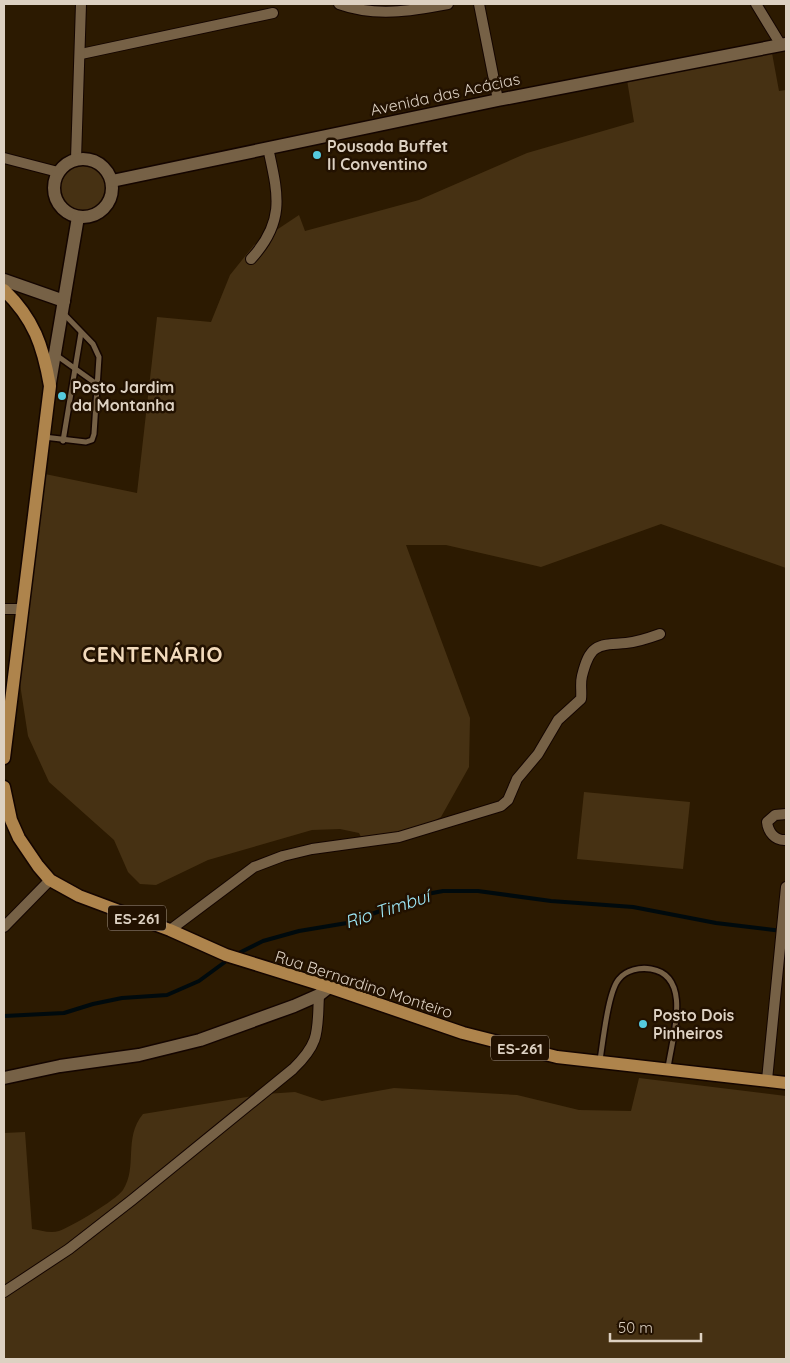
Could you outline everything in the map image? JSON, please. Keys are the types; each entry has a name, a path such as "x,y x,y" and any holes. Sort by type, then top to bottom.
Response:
{"main road":[{"path":"4,290 27,317 39,338 50,386 24,609 4,758"},
{"name":"Rua Bernardino Monteiro","path":"4,787 11,820 19,838 50,880 78,896 170,930 226,955 324,991 463,1033 557,1057 668,1072 786,1083"}],"street":[{"path":"76,159 81,54 81,4"},
{"path":"341,4 359,10 380,12 410,11 448,4"},
{"path":"479,4 498,100"},
{"path":"756,4 784,44"},
{"path":"81,54 273,14"},
{"name":"Avenida das Acácias","path":"112,181 498,100 784,44"},
{"path":"251,259 268,237 275,221 278,206 278,195 268,148"},
{"path":"4,158 58,172"},
{"path":"76,159 88,159 99,163 107,170 112,181 113,192 105,208 90,217 78,217 68,213 57,200 54,183 58,172 66,164 76,159"},
{"path":"50,386 78,217"},
{"path":"4,280 63,306"},
{"path":"4,609 24,609"},
{"path":"170,930 254,867 283,856 312,849 399,837 501,806 508,800 517,779 538,754 558,720 579,701 585,666 595,649 606,643 634,642 660,634"},
{"path":"786,814 775,815 767,822 768,830 774,836 780,840 786,840"},
{"path":"4,927 50,880"},
{"path":"767,1080 786,887"},
{"path":"6,1075 139,1055 200,1040 294,1006 324,991"},
{"path":"4,1292 69,1248 132,1200 294,1069 309,1054 315,1044 324,991"}],"lane":[{"path":"44,437 64,441 86,442 92,440 98,385 97,350 63,306"},
{"path":"64,441 74,369 82,332"},
{"path":"55,354 98,385"},
{"path":"599,1063 613,990 619,978 631,971 645,968 659,970 670,976 676,988 677,1000 668,1072"}],"shaded area":[{"path":"772,53 779,91 786,90 786,568 661,524 541,567 446,545 406,545 470,718 469,767 441,817 407,835 365,845 359,833 340,829 312,830 208,860 156,885 140,884 128,872 114,840 49,782 28,736 18,671 45,474 137,493 157,317 211,322 230,275 254,245 299,215 305,231 419,200 527,153 634,122 627,80"},
{"path":"84,164 93,166 101,171 106,179 108,188 106,197 101,205 93,210 84,212 75,210 67,205 62,197 60,188 62,179 67,171 75,166"},
{"path":"584,792 690,802 683,869 577,859"},
{"path":"639,1078 786,1096 786,1359 4,1359 4,1133 25,1132 32,1229 56,1232 93,1213 123,1190 130,1172 134,1133 137,1123 143,1114 265,1094 295,1092 322,1101 394,1088 517,1095 579,1110 631,1111"}],"waterway":[{"name":"Rio Timbuí","path":"235,955 263,941 299,931 347,923 427,894 443,891 478,891 551,901 633,907 716,923 782,931"},
{"name":"Rio Timbuí","path":"4,1016 64,1013 122,998 167,995 199,981 229,959"}],"place":[{"name":"Pousada Buffet Il Conventino","path":"317,155"},
{"name":"Posto Jardim da Montanha","path":"62,396"},
{"name":"Posto Dois Pinheiros","path":"643,1024"}],"district":[{"name":"CENTENÁRIO","path":"153,654"}]}
